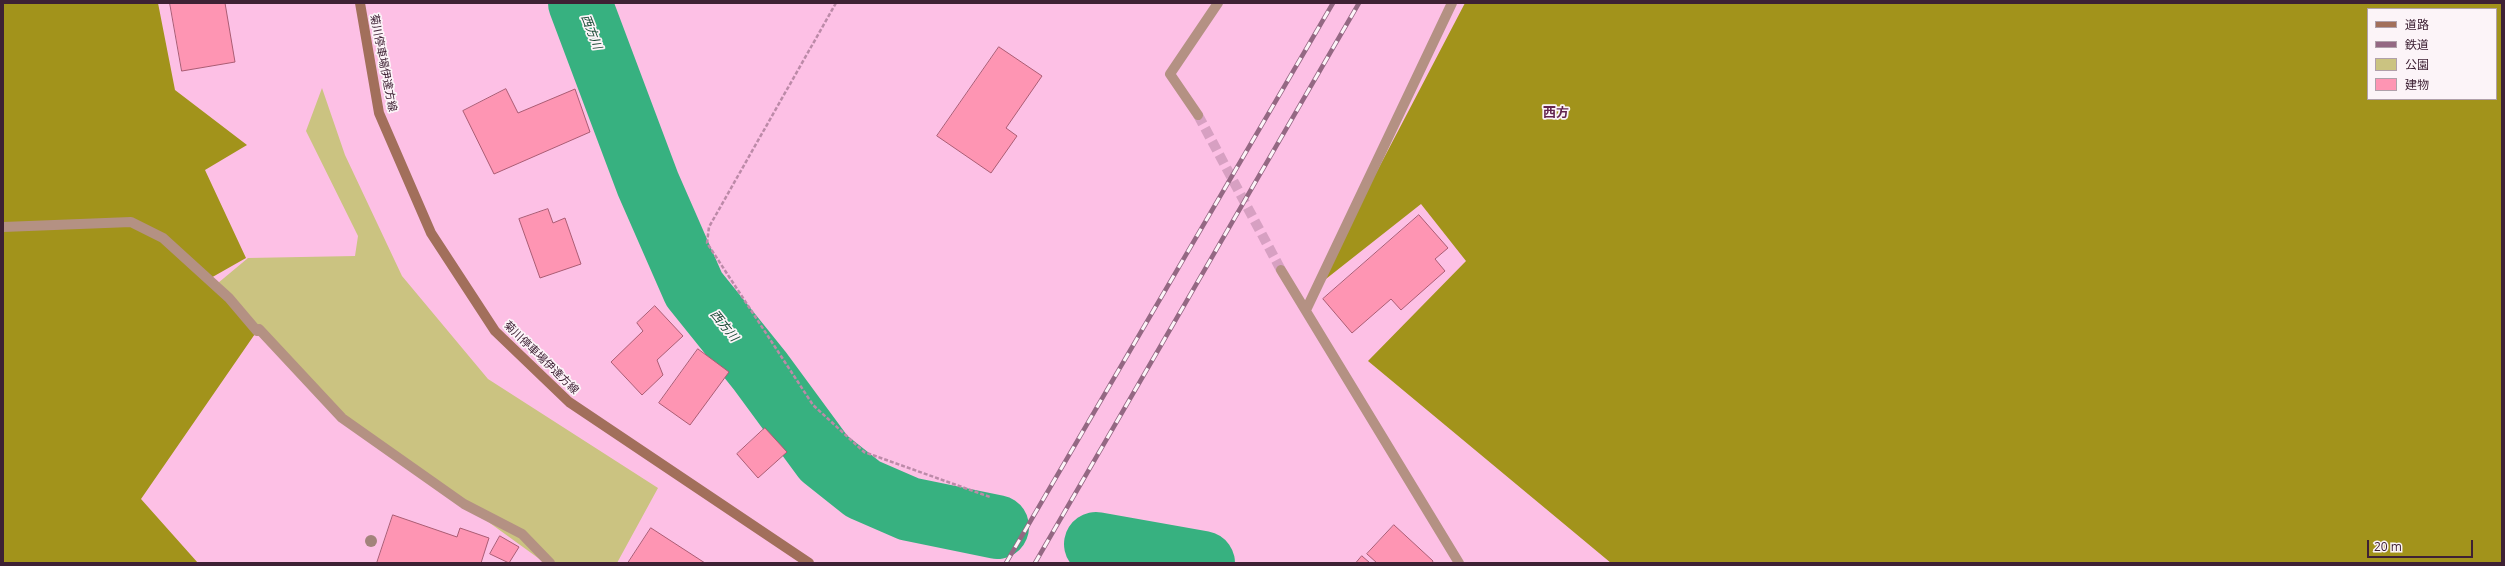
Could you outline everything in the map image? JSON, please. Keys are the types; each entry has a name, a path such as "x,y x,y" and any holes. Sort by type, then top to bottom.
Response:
{"main road":[{"name":"菊川停車場伊達方線","path":"360,3 379,113 431,233 495,331 569,402 808,563"}],"street":[{"path":"1198,115 1170,74 1218,3"},
{"path":"1306,310 1452,3"},
{"path":"3,227 131,222 163,238 229,298 257,331 259,329 342,418 464,504 522,534 550,563"},
{"path":"1282,270 1459,563"}],"path":[{"path":"836,3 709,227 707,243 813,405 864,452 990,497"}],"green space":[{"path":"322,88 345,155 402,276 488,379 658,488 617,563 545,563 338,413 218,283 248,258 355,256 358,236 306,131"}],"shaded area":[{"path":"3,3 158,3 175,90 247,145 205,170 246,258 209,279 257,331 141,499 198,563 3,563"},
{"path":"1465,3 2502,3 2502,563 1611,563 1368,361 1466,261 1421,204 1317,286"}],"building":[{"path":"170,3 225,3 235,62 182,71"},
{"path":"999,47 1042,76 1006,128 1017,136 991,173 937,136"},
{"path":"506,89 518,113 575,89 590,132 494,174 463,111"},
{"path":"548,209 553,223 565,218 581,264 540,278 519,219"},
{"path":"1419,215 1448,248 1435,259 1445,271 1401,310 1391,299 1352,333 1323,299"},
{"path":"655,306 683,336 657,360 663,375 642,395 611,362 643,331 637,323"},
{"path":"698,349 729,372 690,425 659,403"},
{"path":"765,428 787,452 758,478 737,454"},
{"path":"393,515 457,537 460,528 489,538 481,563 377,563"},
{"path":"1394,525 1433,561 1432,563 1377,563 1367,554"},
{"path":"651,528 705,563 628,563"},
{"path":"500,536 519,547 509,563 490,554"},
{"path":"1362,556 1370,563 1356,563"}],"waterway":[{"name":"西方川","path":"580,3 648,184 694,289 760,371 824,458 863,489 909,509 997,527"},
{"name":"西方川","path":"1096,544 1203,563"}],"tunnel":[{"path":"1198,115 1281,270"}],"railway":[{"path":"1006,563 1333,3"},
{"path":"1035,563 1359,3"}],"district":[{"name":"西方","path":"1556,113"}]}
